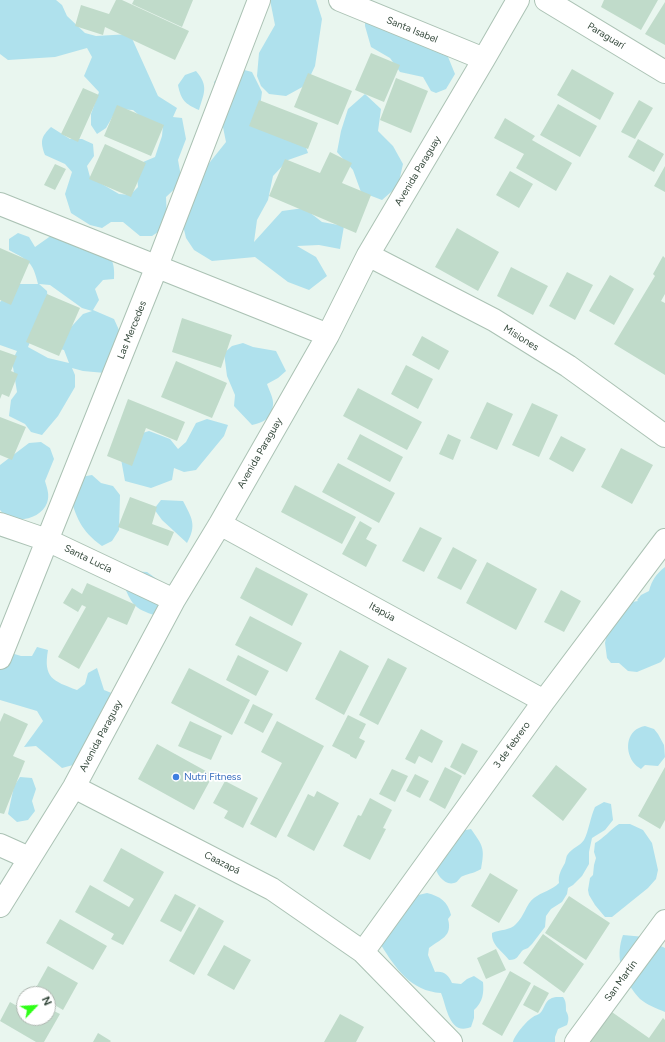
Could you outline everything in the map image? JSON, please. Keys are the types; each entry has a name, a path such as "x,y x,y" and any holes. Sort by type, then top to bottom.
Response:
{"street":[{"name":"Las Mercedes","path":"0,658 157,266 259,0"},
{"name":"Santa Isabel","path":"340,0 484,60"},
{"name":"Avenida Paraguay","path":"0,906 74,787 174,600 220,524 328,335 368,255 518,0"},
{"name":"Paraguarí","path":"546,0 665,72"},
{"path":"0,204 328,335"},
{"name":"Misiones","path":"368,255 494,320 568,366 665,436"},
{"name":"Santa Lucía","path":"0,524 47,540 174,600"},
{"name":"Itapúa","path":"220,524 544,701"},
{"name":"3 de febrero","path":"363,952 544,701 665,540"},
{"name":"Caazapá","path":"74,787 272,889 363,952 451,1042"},
{"path":"0,845 29,858"},
{"name":"San Martín","path":"576,1042 665,921"}],"shaded area":[{"path":"0,0 56,0 62,5 67,16 85,33 96,36 130,34 158,96 177,108 173,117 182,118 186,139 178,160 182,182 166,197 167,220 161,230 152,236 140,236 123,222 111,222 102,228 90,225 71,213 65,194 72,172 65,164 45,155 42,146 43,137 51,127 70,139 82,139 93,144 94,156 87,166 90,177 119,194 130,195 138,187 136,165 155,157 162,136 163,125 148,123 133,110 117,109 106,128 97,134 91,125 91,114 99,92 84,76 92,57 87,48 55,57 8,60 0,54"},
{"path":"270,0 316,0 322,19 315,66 306,85 286,96 269,94 261,86 257,76 259,53 275,25"},
{"path":"365,20 444,47 455,74 446,89 436,93 431,91 423,77 400,72 390,58 371,47 365,26"},
{"path":"229,66 252,72 262,92 259,115 300,131 308,153 288,160 273,176 268,200 257,220 254,242 282,211 304,208 322,222 344,226 340,249 319,245 297,246 316,257 327,276 309,290 288,282 255,257 212,261 194,250 186,238 181,217 198,177 226,142 214,82"},
{"path":"196,71 204,85 204,94 199,110 190,106 184,101 178,85 185,75"},
{"path":"365,94 381,109 378,131 393,146 403,164 398,186 382,200 361,192 353,170 337,152 341,131 348,109"},
{"path":"64,232 80,249 100,249 108,253 113,265 114,279 103,280 95,289 99,300 93,310 114,319 122,342 105,373 83,371 72,368 75,375 75,387 58,416 42,435 31,432 25,424 9,416 11,400 17,392 12,361 17,351 0,345 0,302 16,284 38,284 32,266 26,260 9,250 9,239 18,233 29,237 35,247 52,235","holes":["39,284 50,285 82,308 92,311 83,314 61,338 60,349 64,350 69,363 48,358 28,347 41,314 48,304 47,291"]},
{"path":"243,343 253,347 276,351 286,371 278,378 267,384 273,403 269,417 260,423 252,425 234,406 235,395 227,376 224,353 232,346"},
{"path":"207,419 228,425 224,436 196,470 184,472 174,468 172,480 151,488 125,481 121,459 139,434 149,431 170,439 178,449 186,442 196,423"},
{"path":"41,442 50,448 54,459 45,481 48,494 47,503 40,512 30,518 18,519 5,515 0,510 0,465 29,443"},
{"path":"92,475 101,483 113,486 120,495 119,530 112,541 102,546 84,529 80,523 69,494 81,477"},
{"path":"161,500 183,501 191,517 193,526 187,543 162,520 154,509"},
{"path":"665,567 665,657 661,662 637,672 628,671 619,663 611,663 607,658 605,643 606,638 615,621 632,602 638,601 637,600 641,595 649,591 659,572"},
{"path":"130,571 147,572 161,582 169,604 157,616 143,611 131,601 122,582"},
{"path":"37,647 48,650 47,667 49,673 56,681 77,690 85,684 88,673 97,668 104,690 114,694 94,756 62,768 36,746 24,747 43,721 37,711 0,700 0,662 11,653 21,656 32,656"},
{"path":"645,726 654,729 658,734 664,745 665,757 658,766 645,765 641,769 630,757 628,746 631,735 634,731"},
{"path":"20,777 32,778 36,789 32,801 35,811 28,820 17,822 8,814 14,786"},
{"path":"604,802 611,804 613,820 605,830 592,838 589,852 589,864 582,876 568,888 567,894 562,902 551,909 546,916 545,927 532,944 523,950 516,958 509,960 495,945 492,933 514,926 519,921 531,901 559,883 559,875 567,855 584,840 595,807"},
{"path":"619,824 630,824 643,830 652,843 658,870 656,879 648,888 612,917 605,917 595,905 589,895 588,890 590,878 593,875 596,858 594,852 595,843"},
{"path":"471,829 478,839 483,852 481,869 462,877 456,882 447,883 439,876 435,866 456,832"},
{"path":"427,893 443,900 448,906 451,915 448,919 449,930 447,934 429,948 428,955 435,972 446,974 452,983 461,984 474,976 483,982 482,997 474,1010 474,1018 471,1027 464,1029 453,1024 447,1012 441,993 421,988 405,977 392,962 381,945 414,896"},
{"path":"623,935 645,937 665,948 665,1012 640,999 628,983 620,963 620,949"},
{"path":"556,997 563,997 566,1003 568,1020 567,1025 558,1029 555,1042 513,1042 524,1025 541,1012 549,1000"}],"building":[{"path":"116,0 122,0 189,31 175,60 105,27 103,35 75,26 81,5 109,14"},
{"path":"134,0 193,0 182,27 132,4"},
{"path":"604,0 658,0 641,30 601,7"},
{"path":"665,2 665,45 645,34"},
{"path":"371,53 400,65 384,102 355,90"},
{"path":"572,69 614,93 600,120 557,95"},
{"path":"308,73 352,91 338,125 294,107"},
{"path":"396,78 428,91 411,133 380,120"},
{"path":"83,88 99,95 78,142 61,134"},
{"path":"259,100 318,123 308,149 249,126"},
{"path":"639,100 653,108 635,139 621,132"},
{"path":"558,104 597,126 580,157 540,135"},
{"path":"117,105 164,125 151,156 104,136"},
{"path":"505,118 535,136 532,140 572,163 556,191 516,168 524,154 494,138"},
{"path":"638,139 664,154 654,172 628,157"},
{"path":"105,144 146,163 131,197 89,179"},
{"path":"330,152 352,163 342,183 371,195 356,233 269,196 285,159 320,173"},
{"path":"55,164 66,169 55,190 44,185"},
{"path":"665,166 665,192 654,186"},
{"path":"510,171 533,184 519,208 496,195"},
{"path":"457,228 499,252 478,291 435,267"},
{"path":"0,248 30,261 11,305 0,300"},
{"path":"663,256 665,258 665,294 661,301 665,303 665,375 614,344 655,276 653,274"},
{"path":"511,267 548,286 533,315 497,296"},
{"path":"567,272 593,285 575,320 549,306"},
{"path":"610,275 634,289 614,325 589,311"},
{"path":"47,294 80,308 59,356 26,342"},
{"path":"182,318 232,335 221,368 172,352"},
{"path":"422,336 449,351 439,370 412,355"},
{"path":"0,350 17,356 11,371 18,374 9,397 2,394 0,399"},
{"path":"176,361 227,383 212,418 161,397"},
{"path":"406,365 433,379 418,409 391,394"},
{"path":"358,388 422,422 407,450 343,416"},
{"path":"128,399 185,422 177,441 146,428 132,466 107,456"},
{"path":"487,402 513,414 497,450 470,438"},
{"path":"532,403 558,415 539,457 512,445"},
{"path":"0,417 26,427 12,460 0,455"},
{"path":"360,434 403,457 390,482 347,459"},
{"path":"448,434 461,440 453,460 439,454"},
{"path":"561,436 586,449 573,472 549,459"},
{"path":"621,448 653,465 632,504 601,487"},
{"path":"338,463 395,493 379,523 322,492"},
{"path":"295,485 356,517 342,544 281,512"},
{"path":"130,497 157,507 152,524 174,532 168,546 118,527"},
{"path":"360,521 372,528 366,539 377,545 366,567 342,554"},
{"path":"420,527 442,538 424,572 402,561"},
{"path":"453,547 477,560 461,590 437,578"},
{"path":"487,562 537,589 516,630 466,603"},
{"path":"256,567 308,594 292,626 240,598"},
{"path":"87,583 136,605 127,625 108,617 79,669 58,657 86,607 82,605 78,612 63,603 72,588 82,594"},
{"path":"561,590 581,601 564,632 544,622"},
{"path":"250,616 302,643 287,672 235,645"},
{"path":"340,650 369,666 344,715 315,699"},
{"path":"238,655 269,671 256,696 226,680"},
{"path":"388,658 407,668 378,725 359,715"},
{"path":"189,668 250,700 232,735 171,703"},
{"path":"253,704 273,714 263,733 244,723"},
{"path":"4,713 28,724 13,756 25,761 4,814 0,813 0,722"},
{"path":"348,715 366,724 359,738 365,741 356,759 332,746"},
{"path":"190,721 222,736 211,760 178,746"},
{"path":"277,721 324,746 276,838 250,824 282,763 261,752"},
{"path":"421,729 443,741 432,763 419,756 415,764 405,759"},
{"path":"462,743 478,751 465,775 450,767"},
{"name":"Nutri Fitness","path":"157,744 213,775 194,810 138,779"},
{"path":"556,765 587,789 563,821 532,796"},
{"path":"445,767 462,776 445,809 429,800"},
{"path":"665,767 665,820 660,829 638,816"},
{"path":"392,769 408,776 395,802 379,794"},
{"path":"415,774 429,781 420,798 406,791"},
{"path":"225,781 258,798 243,828 224,818 228,811 213,803"},
{"path":"317,791 339,803 314,851 287,836 308,794 314,797"},
{"path":"370,798 392,810 383,828 386,829 370,860 343,846 358,815 361,816"},
{"path":"121,848 164,872 123,945 111,939 114,934 75,912 90,885 129,907 134,899 103,881"},
{"path":"490,873 518,890 499,923 471,906"},
{"path":"175,894 196,905 181,932 160,921"},
{"path":"569,896 610,923 586,960 545,933"},
{"path":"199,907 224,921 194,975 169,961"},
{"path":"60,919 107,946 93,970 46,943"},
{"path":"543,934 584,964 564,993 523,963"},
{"path":"224,945 251,960 234,990 207,975"},
{"path":"496,949 506,970 486,979 477,958"},
{"path":"48,966 78,983 63,1010 56,1006 56,986 37,986"},
{"path":"510,971 531,983 502,1036 482,1024"},
{"path":"534,985 549,993 538,1013 523,1005"},
{"path":"10,1002 16,1005 16,1026 53,1026 44,1042 36,1042 0,1021"},
{"path":"609,1010 649,1038 663,1018 665,1020 665,1042 590,1042"},
{"path":"56,1012 60,1014 56,1021"},
{"path":"340,1014 364,1027 356,1042 324,1042"},
{"path":"98,1033 111,1041 93,1042"}],"place":[{"name":"Nutri Fitness","path":"176,777"}]}
